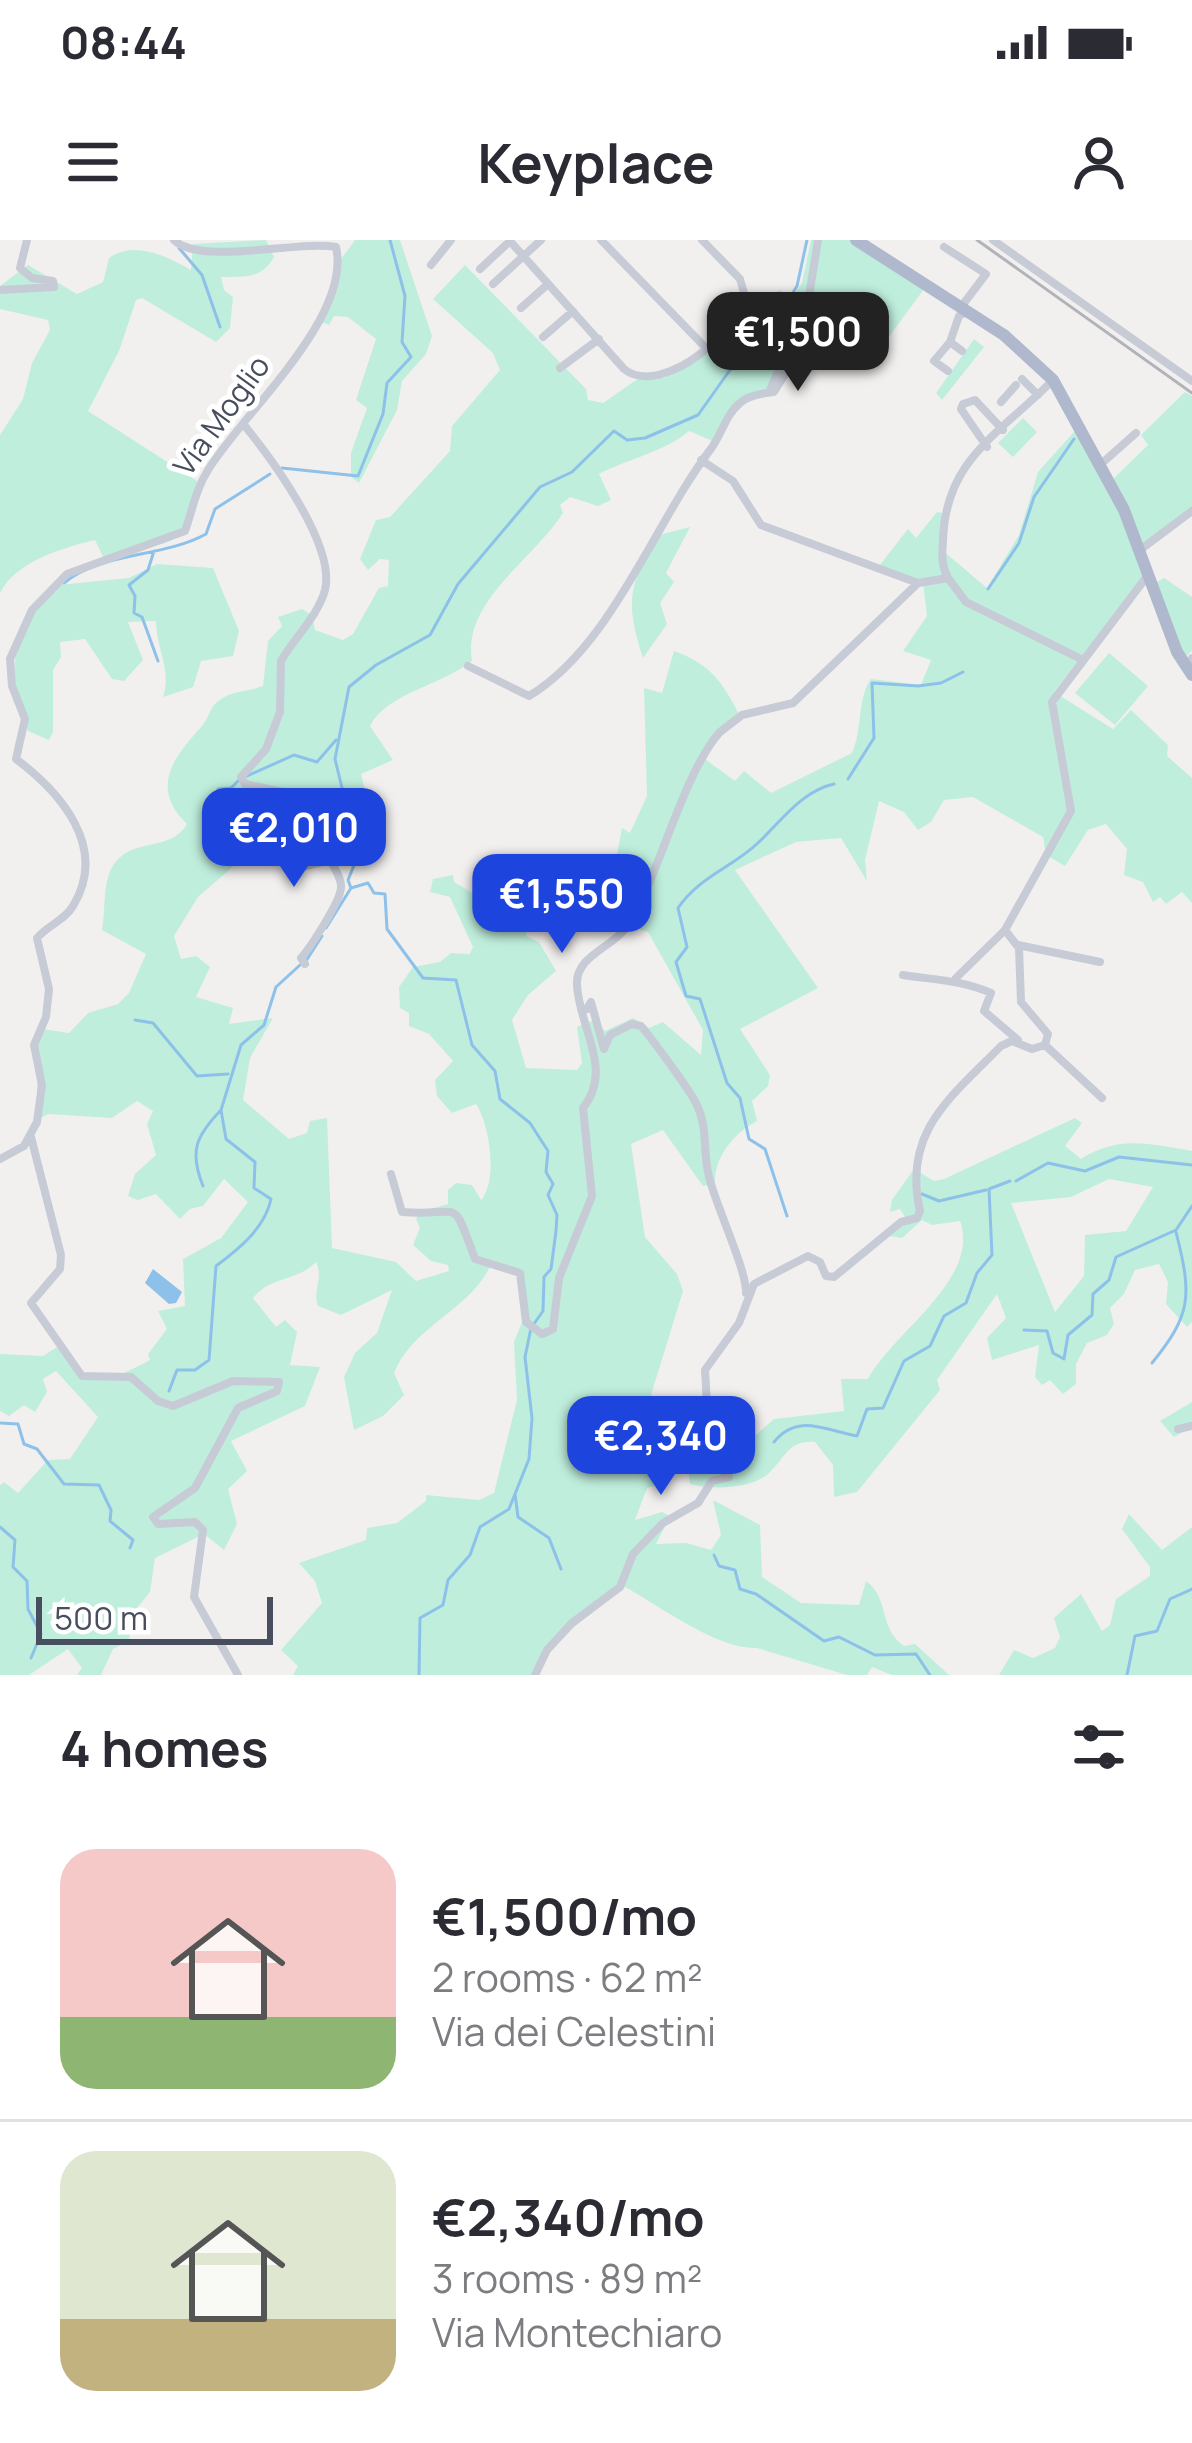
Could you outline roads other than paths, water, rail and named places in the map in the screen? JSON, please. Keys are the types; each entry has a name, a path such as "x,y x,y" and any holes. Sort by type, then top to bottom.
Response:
{"main road":[{"path":"856,240 1024,350 1053,380 1101,464 1140,550 1181,660 1192,675"}],"street":[{"path":"0,290 54,287 53,280 32,278 20,268 27,240"},
{"name":"Via Moglio","path":"32,1135 42,1084 34,1045 46,1017 49,988 37,938 72,909 85,855 78,830 53,785 16,759 25,719 11,686 14,647 32,610 67,574 185,531 191,501 210,466 310,338 330,295 338,251 314,243 277,250 188,248 174,240"},
{"path":"493,284 541,240"},
{"path":"601,240 704,346"},
{"path":"480,269 509,241 634,377 663,377 721,334 730,306 745,287 702,240"},
{"path":"769,392 808,302 818,240"},
{"path":"993,240 1192,381"},
{"path":"431,265 446,242"},
{"path":"944,247 986,274 934,361 948,371"},
{"path":"521,308 548,284"},
{"path":"542,337 573,311"},
{"path":"468,665 533,694 570,660 624,592 701,460 744,398 774,392 814,330"},
{"path":"560,368 599,339"},
{"path":"950,341 962,351"},
{"path":"1014,371 1016,385"},
{"path":"1053,380 987,447 967,459 950,488 943,578 966,602 1081,659"},
{"path":"1016,385 1038,394"},
{"path":"1001,401 1016,385"},
{"path":"987,447 961,409 963,404 975,400 1004,430"},
{"path":"244,425 320,539 326,584 316,609 281,662 284,688 266,749 241,777 245,784 292,794 276,833 278,847 293,866 330,860 340,891 317,930 316,942 301,958 305,964"},
{"path":"1101,464 1136,433"},
{"path":"701,460 733,481 761,525 918,583 943,578"},
{"path":"1140,550 1192,511"},
{"path":"956,978 1005,930 1071,811 1052,709 1054,695 1148,575"},
{"path":"391,1174 402,1212 449,1208 462,1218 475,1259 520,1273 531,1327 542,1334 555,1325 559,1278 592,1196 583,1108 596,1092 597,1076 577,989 582,964 628,926 714,739 742,716 780,708 802,697 918,583"},
{"path":"1005,930 1018,946 1085,966 1100,964 1018,946"},
{"path":"1018,946 1021,1002 1048,1034 1045,1045"},
{"path":"903,975 932,981 956,978 991,994 984,1011 1019,1042 1032,1049 1045,1045"},
{"path":"585,1011 591,1003 604,1049 610,1035 632,1024 640,1026 695,1101 708,1135 709,1176 731,1250 746,1278 744,1312"},
{"path":"536,1675 547,1650 572,1623 620,1587 629,1559 663,1522 698,1503 712,1480 729,1477 710,1456 705,1370 744,1312 754,1284 795,1259 814,1257 826,1276 834,1277 901,1222 917,1217 920,1211 913,1191 928,1124 1001,1046 1019,1042"},
{"path":"1045,1045 1102,1098"},
{"path":"0,1159 24,1146 32,1135"},
{"path":"32,1135 61,1269 31,1303 82,1376 130,1377 148,1387 158,1401 173,1406 214,1385 279,1382 278,1391 238,1408 196,1488 153,1517 158,1525 195,1522 203,1530 194,1597 238,1675"},
{"path":"1178,1429 1192,1426"}],"water":[{"path":"153,1269 182,1292 176,1303 169,1304 145,1283"}],"waterway":[{"path":"282,468 358,476 383,414 387,383 411,357 402,342 405,296 390,240"},
{"path":"357,849 335,759 349,687 376,665 430,635 458,584 540,487 572,472 614,431 627,440 645,438 698,415 752,339 777,319 797,286 807,240"},
{"path":"179,248 202,275 220,327"},
{"path":"988,589 1019,543 1034,497 1074,439"},
{"path":"64,583 97,565 206,534 215,509 270,474"},
{"path":"154,551 148,570 129,585 135,596 134,613 142,617 158,661"},
{"path":"848,779 874,738 872,683 918,686 941,683 963,672"},
{"path":"247,776 294,755 317,762 336,740"},
{"path":"218,789 231,788 240,779"},
{"path":"787,1216 765,1149 749,1139 740,1098 727,1083 700,999 686,996 676,962 687,947 678,908 802,800 834,784"},
{"path":"326,928 351,888 348,880 357,858"},
{"path":"351,888 368,883 374,893 385,894 387,929 423,978 456,980 472,1045 495,1071 500,1099 530,1123 548,1151 546,1172 553,1184 548,1195 557,1215 551,1269 544,1277 543,1311 531,1328 525,1357 532,1418 529,1459 509,1509 480,1527 470,1555 448,1580 443,1605 420,1618 419,1675"},
{"path":"306,961 322,936"},
{"path":"169,1391 177,1370 195,1370 209,1360 216,1266 250,1237 268,1210 271,1199 254,1188 255,1162 226,1139 221,1110 241,1045 264,1025 276,987 300,965"},
{"path":"135,1020 153,1023 197,1076 228,1074"},
{"path":"203,1186 197,1145 221,1110"},
{"path":"1016,1181 1048,1163 1085,1171 1119,1157 1192,1165"},
{"path":"774,1442 802,1426 857,1436 867,1409 883,1408 904,1361 930,1346 944,1316 966,1303 977,1273 992,1255 989,1189 1010,1181"},
{"path":"922,1194 939,1201 986,1190"},
{"path":"1024,1330 1047,1331 1053,1353 1064,1359 1068,1335 1092,1315 1093,1294 1109,1280 1116,1257 1176,1230 1192,1206"},
{"path":"1152,1363 1175,1331 1185,1303 1185,1272 1176,1232"},
{"path":"0,1423 18,1424 24,1444 37,1449 64,1484 99,1485 111,1510 110,1521 133,1540 130,1548"},
{"path":"515,1494 518,1517 549,1538 561,1569"},
{"path":"0,1527 15,1540 13,1567 27,1581 28,1609 41,1634 31,1658"},
{"path":"714,1555 719,1566 735,1570 740,1589 756,1594 824,1641 839,1637 875,1655 916,1654 930,1675"},
{"path":"1127,1675 1135,1636 1157,1631 1170,1599 1192,1589"}],"railway":[{"path":"977,240 1192,393"}]}
